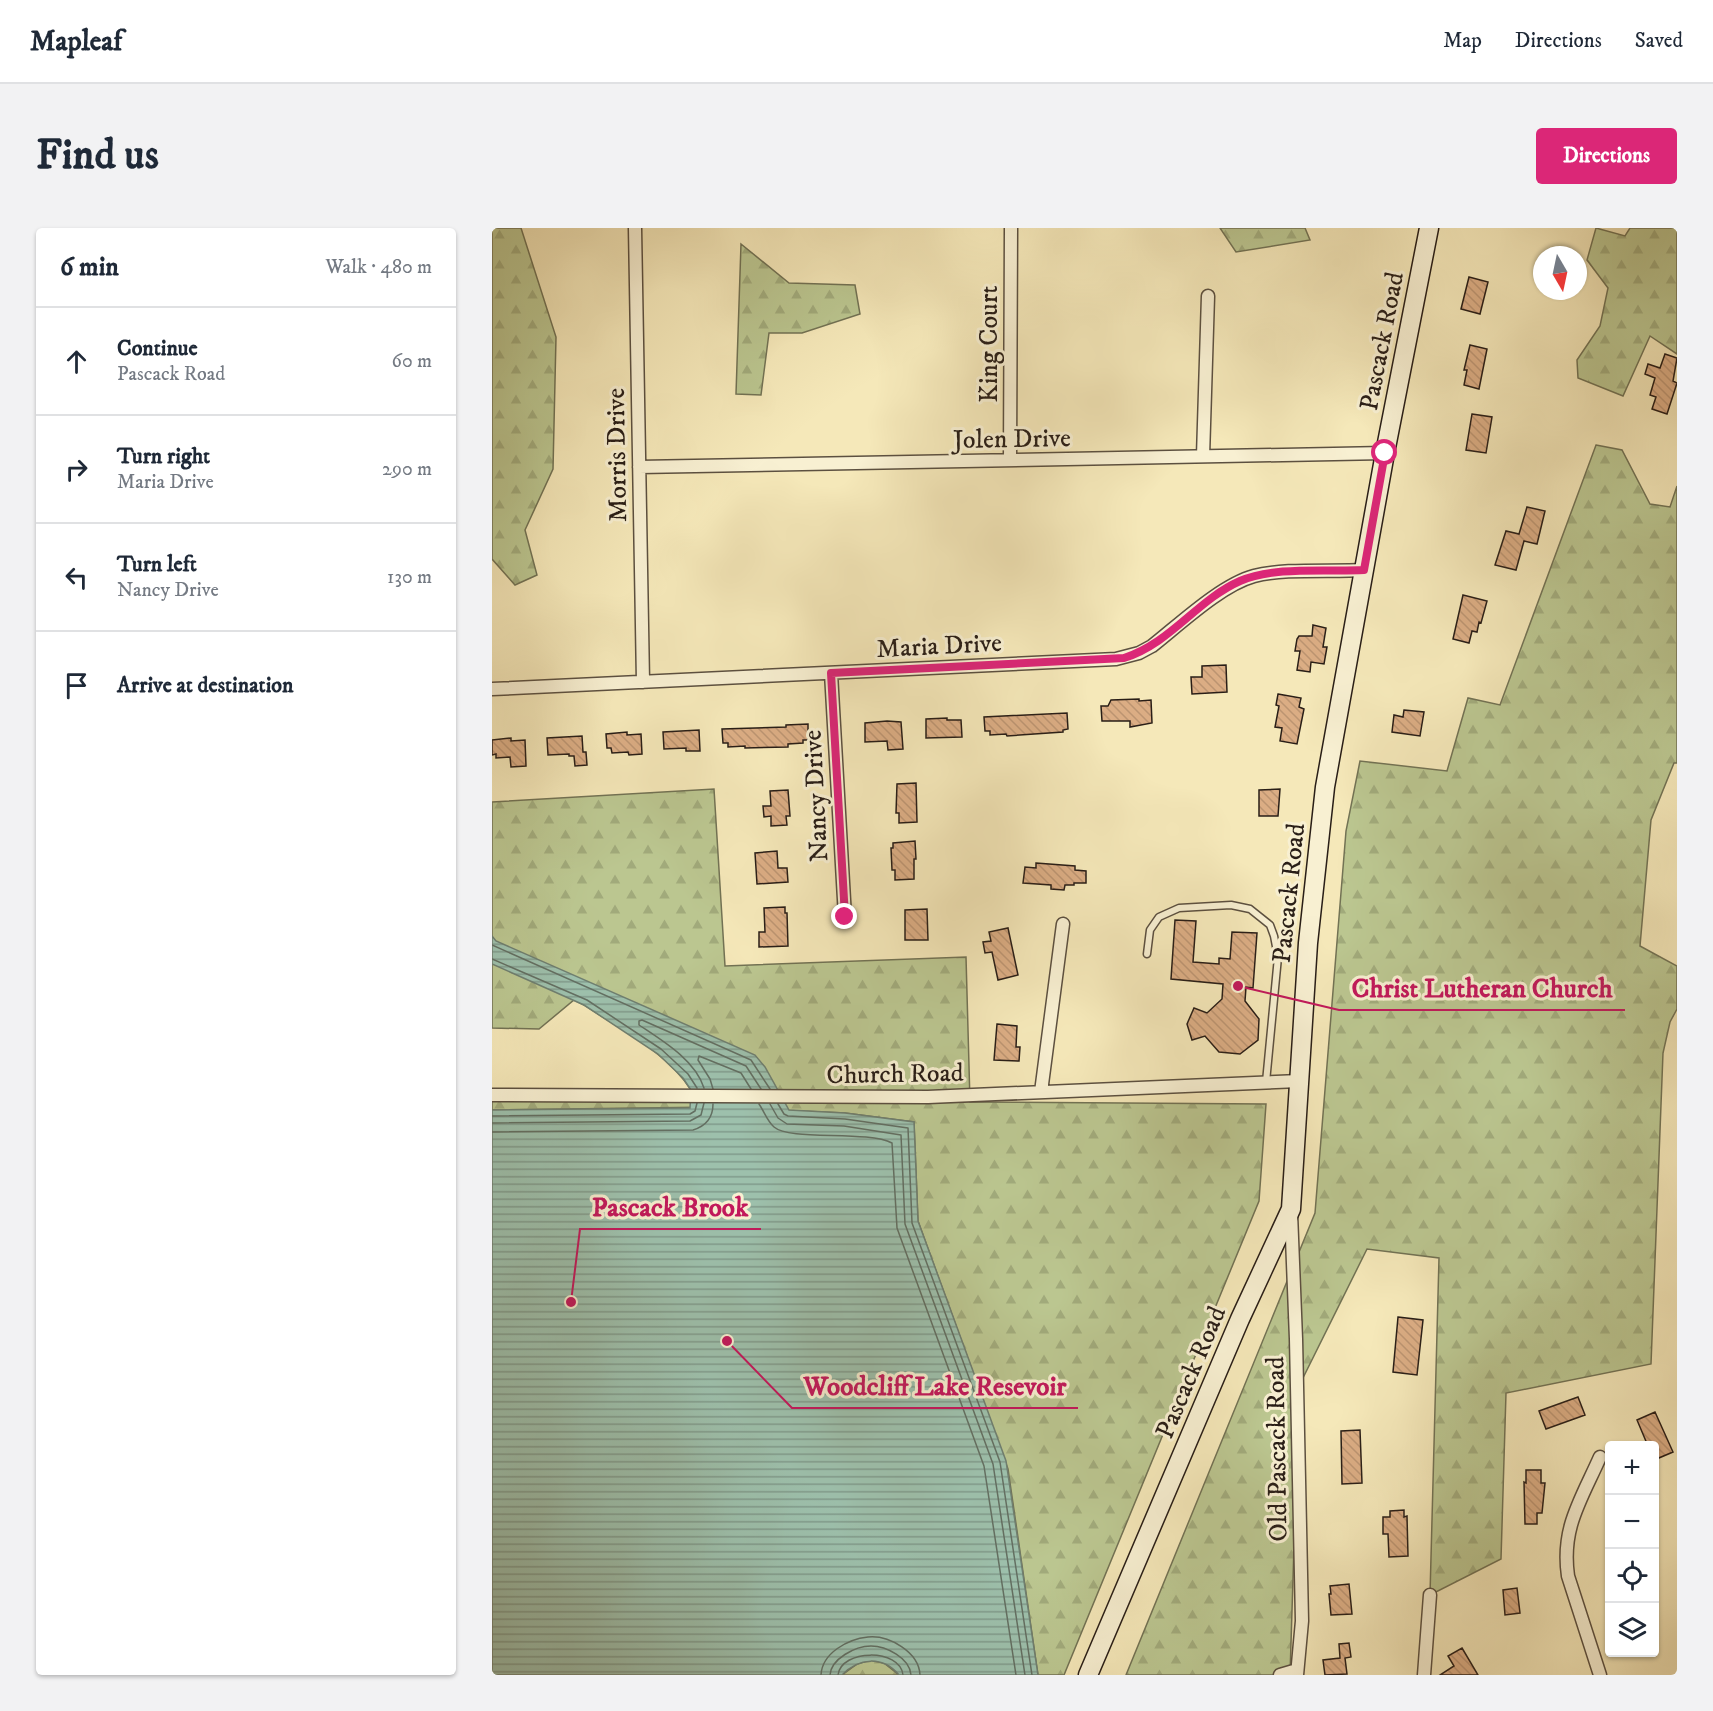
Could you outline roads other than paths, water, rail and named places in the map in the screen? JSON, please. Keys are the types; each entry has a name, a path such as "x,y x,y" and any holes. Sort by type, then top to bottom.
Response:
{"street":[{"name":"Morris Drive","path":"635,228 643,682"},
{"name":"King Court","path":"1010,460 1011,228"},
{"name":"Pascack Road","path":"1088,1675 1240,1319 1291,1209 1315,865 1329,768 1364,570 1429,228"},
{"path":"1203,456 1208,296"},
{"name":"Jolen Drive","path":"639,467 1385,453"},
{"name":"Maria Drive","path":"492,689 1124,658 1152,646 1222,592 1252,576 1268,573 1364,570"},
{"name":"Nancy Drive","path":"831,673 845,917"},
{"path":"1041,1092 1063,924"},
{"name":"Church Road","path":"492,1095 928,1096 1299,1081"},
{"name":"Old Pascack Road","path":"1280,1675 1297,1673 1302,1610 1291,1209"},
{"path":"1600,1457 1570,1524 1566,1543 1566,1559 1568,1576 1600,1675"},
{"path":"1424,1675 1430,1595"}],"lane":[{"path":"1147,954 1150,930 1159,917 1179,908 1231,905 1250,909 1270,925 1278,957 1266,1082"}],"water":[{"path":"492,936 496,941 755,1055 765,1067 789,1110 845,1113 914,1122 918,1221 1006,1461 1038,1675 899,1675 886,1664 871,1661 856,1665 842,1675 492,1675 492,1110 690,1108 691,1090 683,1078 658,1054 584,1005 492,964"}],"place":[{"name":"Christ Lutheran Church","path":"1238,986"},
{"name":"Pascack Brook","path":"571,1302"},
{"name":"Woodcliff Lake Resevoir","path":"727,1341"}]}
